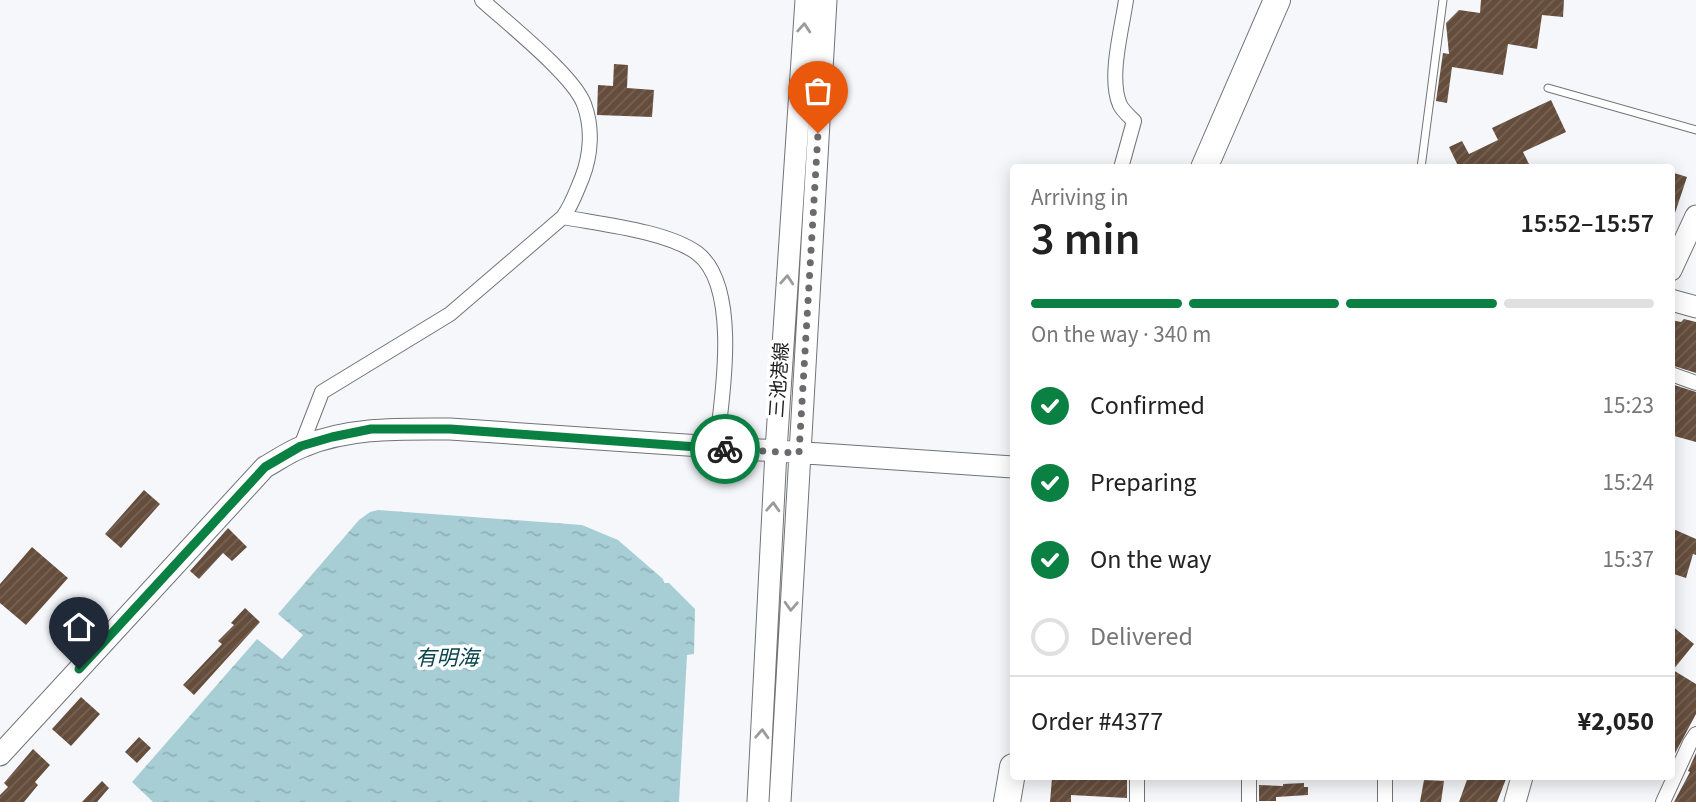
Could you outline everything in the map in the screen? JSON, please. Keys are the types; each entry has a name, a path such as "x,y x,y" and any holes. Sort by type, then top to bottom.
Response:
{"highway":[{"path":"1206,164 1277,0"},
{"path":"1007,802 1011,780"}],"main road":[{"name":"三池港線","path":"758,802 776,451 806,0"},
{"name":"三池港線","path":"780,802 826,0"},
{"path":"1675,261 1696,216"},
{"path":"1675,301 1696,307"},
{"path":"0,755 265,467 301,446 332,437 371,429 450,429 1010,465"},
{"path":"1515,802 1521,780"}],"street":[{"path":"301,446 321,392 450,314 563,217 571,206 590,152 588,120 583,102 565,77 482,0"},
{"path":"1122,164 1134,121 1118,102 1115,81 1126,0"},
{"path":"563,217 656,235 698,254 716,278 724,308 724,381 716,448"},
{"path":"1675,375 1696,383"},
{"path":"1675,776 1696,734"},
{"path":"1137,780 1137,802"},
{"path":"1249,780 1249,802"},
{"path":"1385,780 1385,802"},
{"path":"1663,802 1673,780"}],"lane":[{"path":"1421,164 1443,0"},
{"path":"1548,88 1696,130"}],"water":[{"name":"有明海","path":"378,510 582,525 618,540 663,579 664,583 669,583 695,609 694,654 687,655 679,802 153,802 132,782 257,639 282,659 303,635 278,614 359,520"}],"building":[{"path":"1481,0 1564,0 1563,17 1542,15 1537,49 1508,44 1503,75 1452,67 1447,103 1436,101 1443,53 1449,54 1446,23 1459,10 1480,13"},
{"path":"614,64 628,65 627,88 654,90 652,117 597,115 598,85 613,86"},
{"path":"1551,100 1566,132 1523,152 1529,164 1457,164 1449,147 1462,141 1469,154 1498,140 1492,128"},
{"path":"1675,173 1687,177 1675,213"},
{"path":"1684,319 1696,322 1696,373 1675,366 1675,321 1681,322"},
{"path":"1675,385 1696,392 1696,442 1675,436"},
{"path":"144,490 160,504 121,548 105,534"},
{"path":"228,528 247,547 232,561 223,553 199,579 190,571"},
{"path":"1675,530 1696,539 1696,555 1693,554 1686,578 1675,574"},
{"path":"32,547 68,578 26,625 0,603 0,584"},
{"path":"245,608 260,622 194,695 183,685 222,644 218,641 234,625 231,623"},
{"path":"1675,628 1694,644 1675,668"},
{"path":"1675,671 1696,684 1696,714 1675,753"},
{"path":"81,697 100,714 71,746 52,729"},
{"path":"139,737 151,748 137,763 125,752"},
{"path":"33,749 50,765 35,782 38,785 24,802 0,802 0,795 8,787 4,783"},
{"path":"1696,753 1696,802 1674,802 1690,772 1688,771"},
{"path":"1052,780 1127,780 1127,798 1071,795 1071,802 1050,802"},
{"path":"1424,780 1444,781 1441,802 1420,802"},
{"path":"1467,780 1506,780 1497,802 1459,802"},
{"path":"102,781 109,788 97,802 82,802"},
{"path":"1304,783 1304,787 1308,787 1308,795 1259,801 1259,785"}],"way so far":[{"path":"725,449 799,453 818,133"}],"route":[{"path":"79,669 265,467 301,446 371,429 450,429 725,449"}]}
